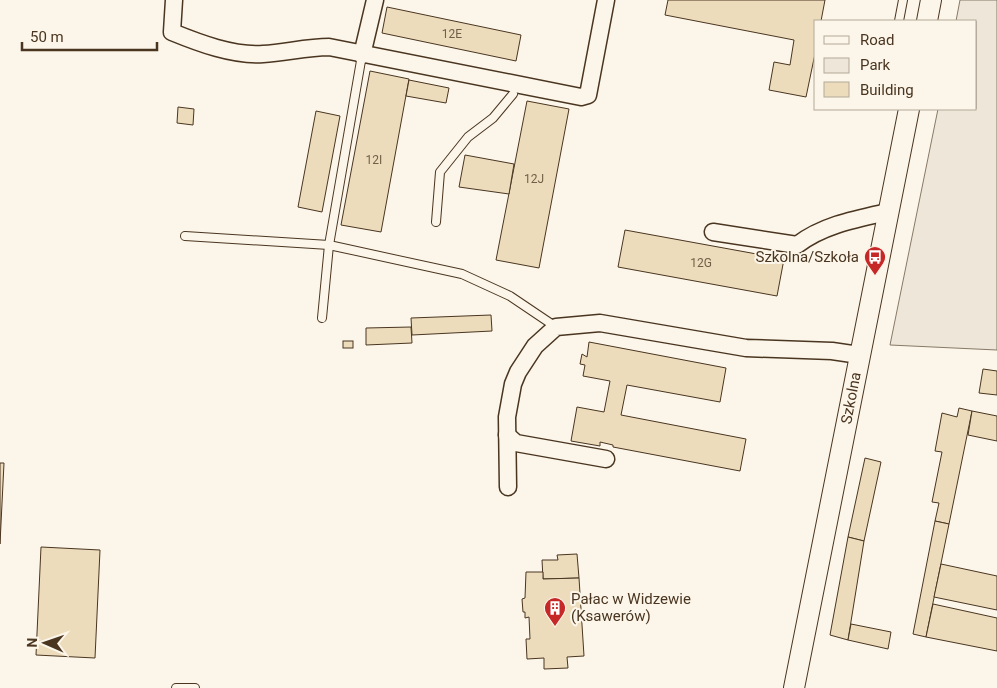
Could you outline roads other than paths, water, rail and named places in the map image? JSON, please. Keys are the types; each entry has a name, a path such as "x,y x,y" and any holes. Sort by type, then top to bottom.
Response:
{"street":[{"path":"174,0 172,32 198,42 241,52 262,54 310,47 329,47 581,97 588,95 606,0"},
{"path":"362,55 375,0"},
{"path":"926,20 931,0"},
{"name":"Szkolna","path":"794,688 909,110"},
{"path":"713,232 797,245 808,236 830,227 888,212"},
{"path":"508,487 507,417 513,384 518,372 535,346 556,328 600,323 746,348 832,351 859,354"},
{"path":"507,435 516,443 606,459"}],"lane":[{"path":"899,20 903,0"},
{"path":"322,318 329,244 362,55"},
{"path":"436,222 440,172 468,138 494,118 513,94"},
{"path":"185,236 329,244 462,274 510,296 556,328"},
{"path":"176,688 195,688"}],"place":[{"name":"Szkolna/Szkoła","path":"875,276"},
{"name":"Pałac w Widzewie (Ksawerów)","path":"555,627"}]}
